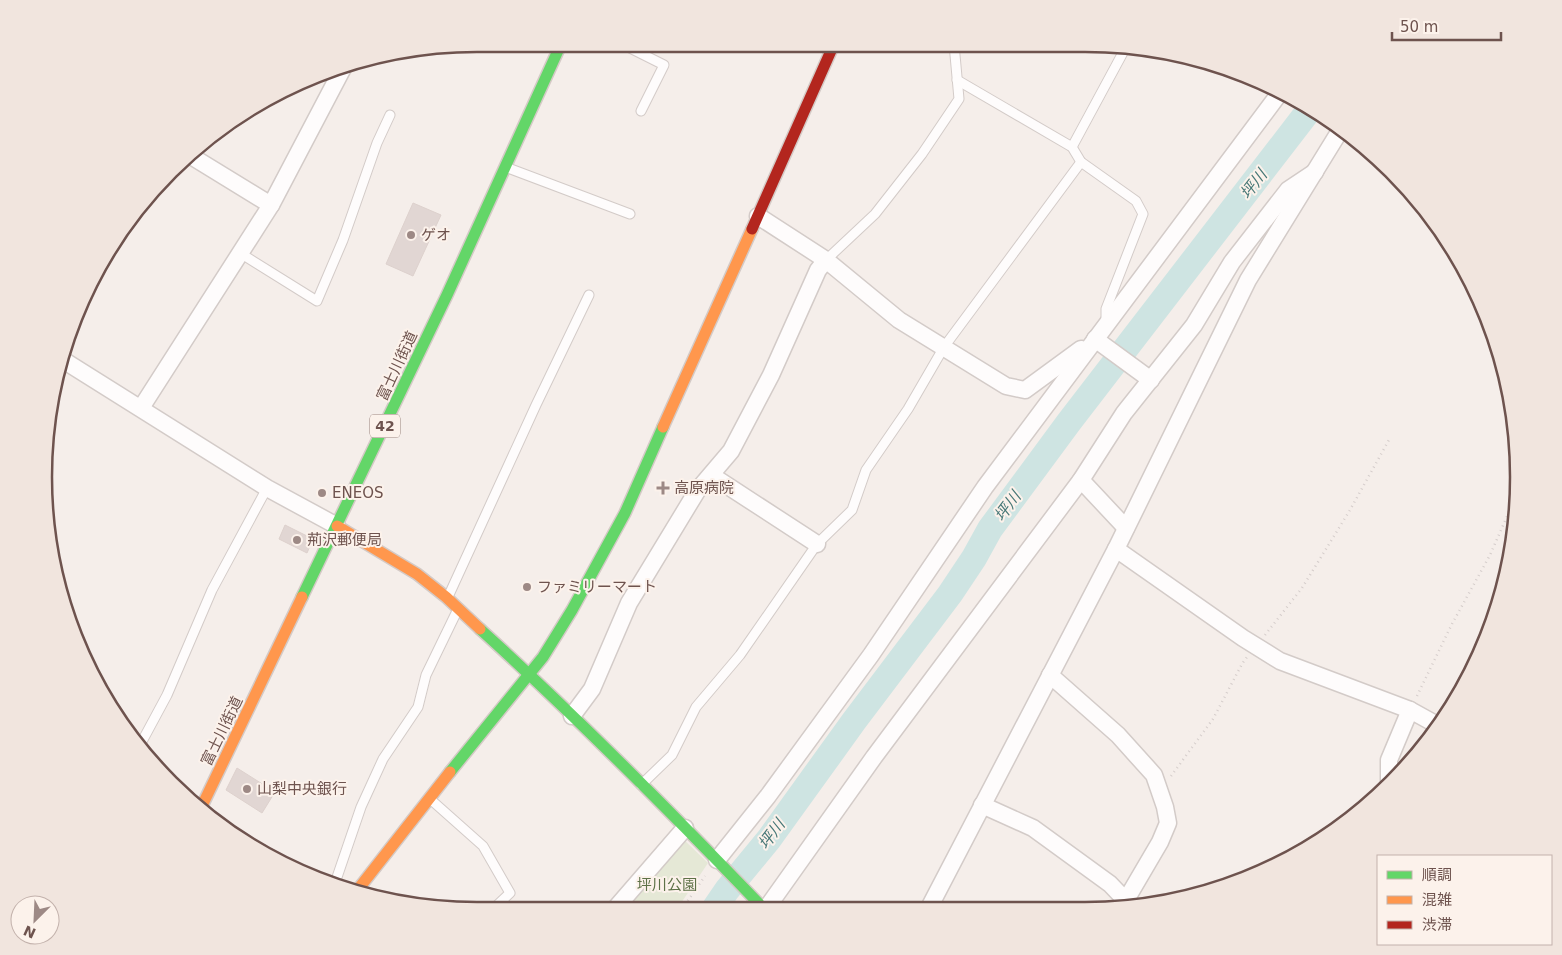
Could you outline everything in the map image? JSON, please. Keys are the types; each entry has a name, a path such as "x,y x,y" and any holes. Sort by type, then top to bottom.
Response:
{"street":[{"name":"富士川街道","path":"204,802 447,295 557,52"},
{"path":"361,886 528,673 543,657 572,610 624,513 830,52"},
{"path":"141,408 271,205 339,76"},
{"path":"720,863 871,655 985,487 1098,342 1106,322 1276,98"},
{"path":"932,902 1116,549 1248,280 1337,136"},
{"path":"196,159 271,205"},
{"path":"768,902 1081,480 1147,377 1194,325 1232,262 1288,190 1315,172"},
{"path":"758,216 826,260 899,320 1006,386 1025,390 1098,342"},
{"path":"572,716 592,689 629,603 697,490 731,451 771,375 818,270 826,260"},
{"path":"1098,342 1147,377"},
{"path":"68,363 267,488 337,526 433,584 572,716 758,902"},
{"path":"711,474 817,544"},
{"path":"1081,480 1126,528"},
{"path":"1116,549 1280,661 1410,710 1432,722"},
{"path":"1050,675 1118,735 1154,775 1165,807 1168,823 1130,900"},
{"path":"1388,774 1389,760 1410,710"},
{"path":"982,805 1033,828 1110,884 1124,901"},
{"path":"621,902 685,828"}],"lane":[{"path":"638,52 664,65 641,111"},
{"path":"826,260 875,214 922,154 959,99 955,52"},
{"path":"1072,146 1122,54"},
{"path":"957,80 1072,146 1080,162 1136,200 1144,214 1106,309 1106,322"},
{"path":"240,253 317,301 343,240 390,115"},
{"path":"641,785 672,755 696,707 740,655 817,544 852,510 866,470 908,409 944,347 1080,162"},
{"path":"506,166 630,214"},
{"path":"448,598 589,294"},
{"path":"143,740 166,695 212,590 267,488"},
{"path":"337,878 361,807 384,759 418,707 426,674 458,609"},
{"path":"429,798 483,846 510,893 500,902"}],"path":[{"path":"1160,792 1212,720 1242,664 1302,588 1350,510 1390,438"},
{"path":"1410,710 1452,624 1490,556 1508,515"},
{"path":"688,902 720,863"}],"green space":[{"name":"坪川公園","path":"681,837 708,863 682,902 624,902"}],"building":[{"path":"413,203 441,215 413,276 386,264"},
{"path":"285,525 313,539 307,553 279,539"},
{"path":"237,768 275,792 262,813 226,790"}],"waterway":[{"name":"坪川","path":"719,902 769,839 854,721 950,594 974,558 990,529 1069,422 1306,114"}],"traffic: fast":[{"path":"302,597 447,295 557,52"},
{"path":"450,772 543,657 572,610 625,513 663,427"},
{"path":"480,629 624,766 757,902"}],"traffic: slow":[{"path":"663,427 752,229"},
{"path":"337,526 417,574 446,597 480,629"},
{"path":"204,802 302,597"},
{"path":"361,886 450,772"}],"traffic: jam":[{"path":"752,229 830,52"}],"place":[{"name":"ゲオ","path":"411,235"},
{"name":"高原病院","path":"663,488"},
{"name":"ENEOS","path":"322,493"},
{"name":"荊沢郵便局","path":"297,540"},
{"name":"ファミリーマート","path":"527,587"},
{"name":"山梨中央銀行","path":"247,789"}]}
